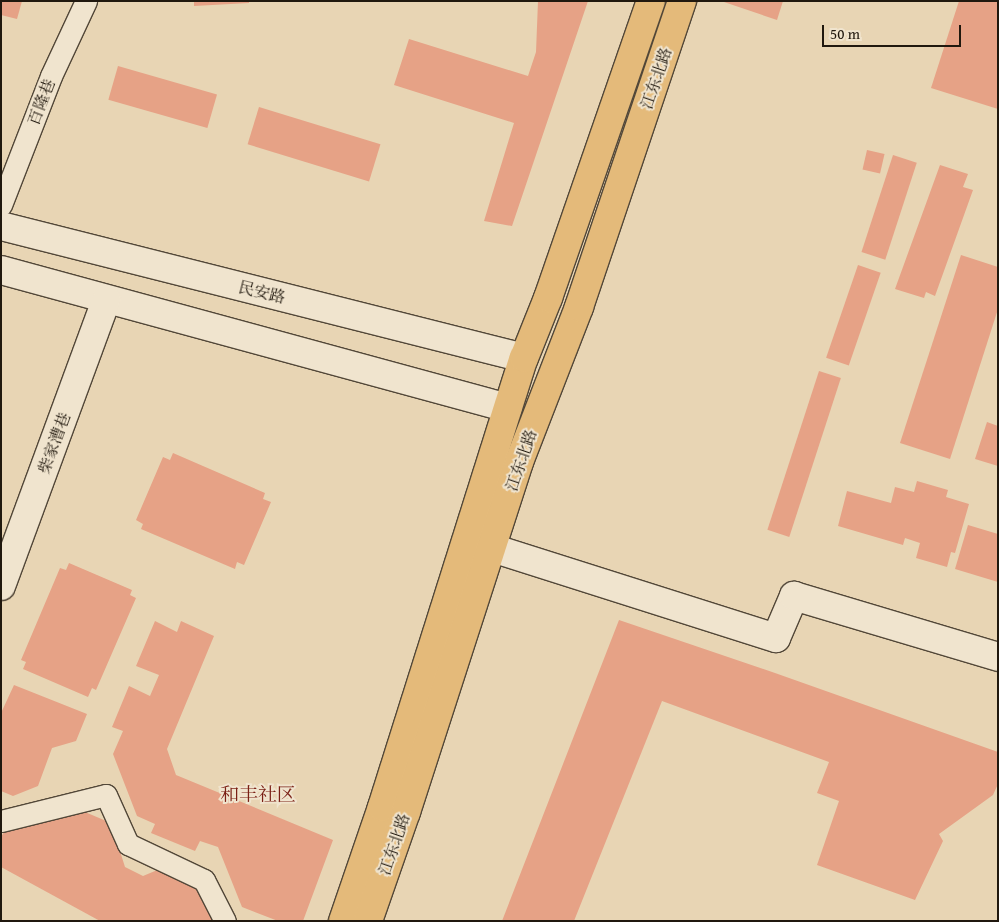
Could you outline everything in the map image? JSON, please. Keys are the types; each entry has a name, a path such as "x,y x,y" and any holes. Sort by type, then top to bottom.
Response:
{"main road":[{"name":"江东北路","path":"343,921 382,807 524,358 548,298 651,1"},
{"name":"江东北路","path":"368,921 519,462 579,307 682,1"},
{"name":"民安路","path":"1,226 524,358"},
{"path":"1,270 508,408"},
{"name":"柴家漕巷","path":"1,586 106,300"},
{"path":"492,548 776,638 794,596 998,657"}],"street":[{"name":"百隆巷","path":"1,206 51,76 86,1"},
{"path":"1,821 106,795 128,844 204,880 225,921"}],"building":[{"path":"1,1 22,1 17,19 1,15"},
{"path":"194,1 249,1 249,3 194,6"},
{"path":"538,1 588,1 512,226 484,221 514,123 394,85 409,39 528,76 536,52"},
{"path":"721,1 783,1 777,20"},
{"path":"959,1 998,1 998,109 931,88"},
{"path":"118,66 217,94 207,128 108,100"},
{"path":"259,107 380,144 369,181 248,144"},
{"path":"867,150 885,154 880,174 863,169"},
{"path":"893,155 917,163 885,260 861,252"},
{"path":"940,165 968,174 963,187 973,190 935,296 926,292 924,298 895,289"},
{"path":"961,255 998,267 998,309 950,459 900,443"},
{"path":"858,265 881,273 849,365 826,358"},
{"path":"819,371 841,378 789,537 767,530"},
{"path":"987,422 998,426 998,466 975,459"},
{"path":"173,453 265,493 263,499 271,502 244,565 237,562 235,569 141,529 143,524 136,520 163,457 170,460"},
{"path":"917,481 948,490 946,497 969,504 955,553 951,552 947,567 916,558 920,543 905,538 903,545 838,526 847,491 891,503 895,487 914,492"},
{"path":"968,525 998,534 998,582 955,569"},
{"path":"69,563 132,590 130,595 136,598 96,690 92,688 88,697 23,669 26,662 21,660 60,568 66,570"},
{"path":"619,620 998,752 998,784 993,795 939,834 943,841 915,900 817,865 839,801 817,793 829,762 662,701 574,921 502,921"},
{"path":"155,621 177,632 181,621 214,636 167,749 176,775 333,840 303,921 278,921 242,907 218,847 200,841 195,851 151,833 155,824 137,816 113,754 123,731 112,727 129,686 150,696 159,675 136,666"},
{"path":"14,685 87,714 76,741 52,748 38,786 13,796 1,791 1,713"},
{"path":"66,804 111,823 125,867 143,876 167,866 202,882 217,921 100,921 1,867 1,837 7,827"}],"district":[{"name":"和丰社区","path":"258,795"}]}
